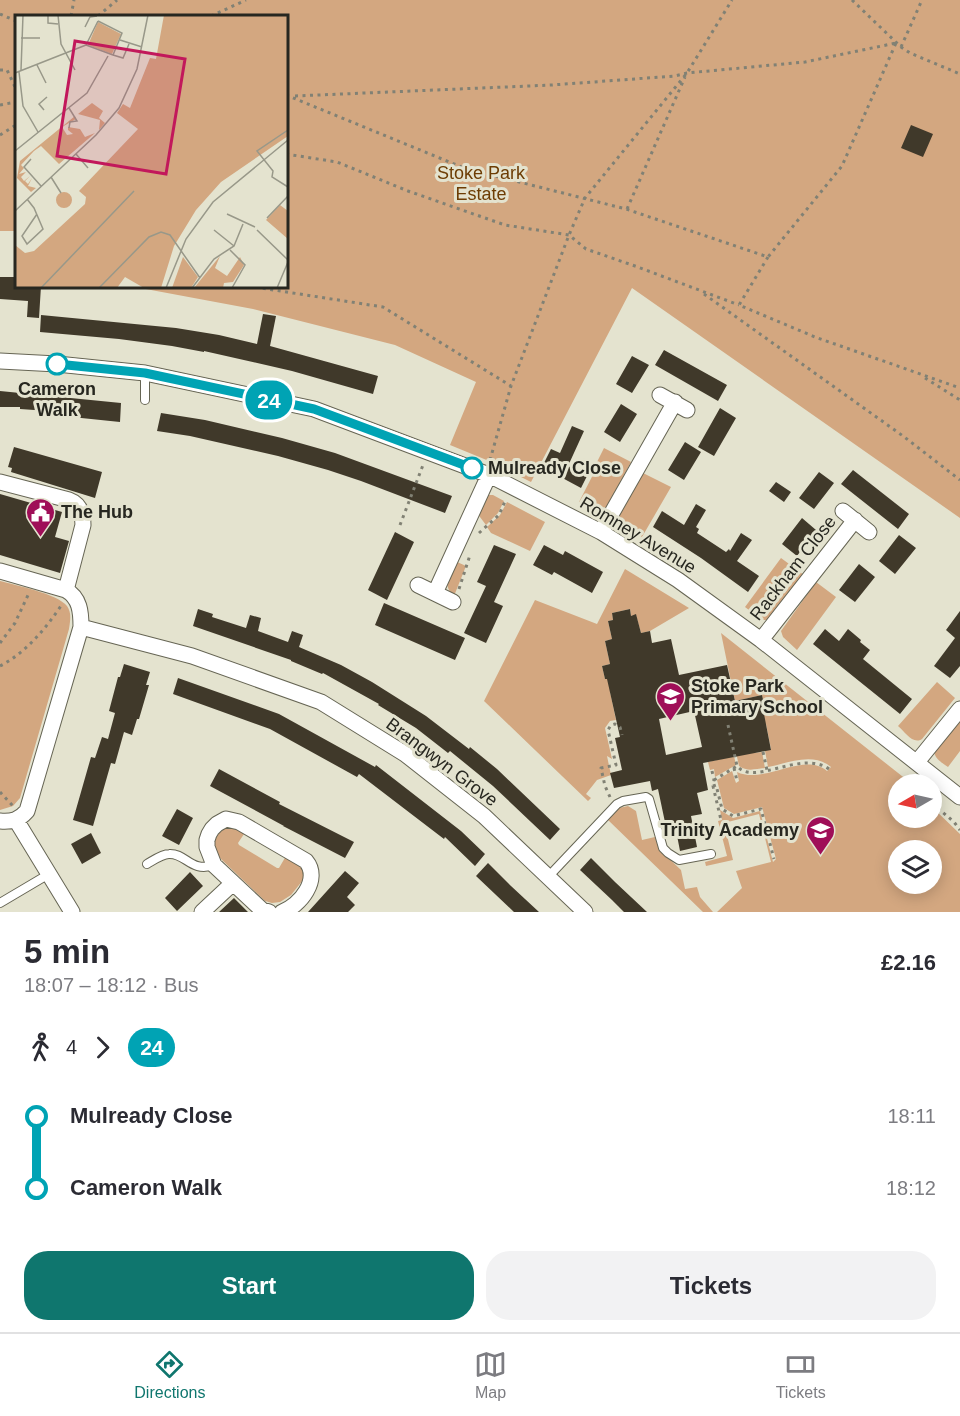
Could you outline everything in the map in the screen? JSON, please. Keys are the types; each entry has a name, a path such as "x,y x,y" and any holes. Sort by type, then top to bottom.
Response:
{"street":[{"name":"Romney Avenue","path":"0,361 145,373 314,409 428,452 489,468 510,486 601,532 678,580 761,640 960,797"},
{"path":"601,532 681,406 660,394"},
{"path":"435,593 489,468"},
{"path":"0,482 69,500 78,507 83,525 68,591"},
{"name":"Rackham Close","path":"761,640 849,516 869,532"},
{"path":"0,571 68,591 81,609 81,627 27,811 16,820 0,821"},
{"path":"418,585 453,602"},
{"name":"Brangwyn Grove","path":"81,627 192,656 321,702 405,754 484,816 585,912"},
{"path":"917,762 960,709"},
{"path":"269,912 262,910 214,865 207,847 207,840 212,829 226,819 239,822 306,861 310,866 312,872 309,886 294,905 282,912"},
{"path":"16,820 72,912"},
{"path":"202,912 233,883"}],"lane":[{"path":"145,373 145,400"},
{"path":"548,876 615,806 621,802 647,797 662,845 668,853 679,860 711,854"},
{"path":"147,864 166,854 175,854 198,867 214,865"},
{"path":"0,903 49,874"}],"path":[{"path":"71,15 74,0"},
{"path":"99,15 117,0"},
{"path":"213,15 246,0"},
{"path":"626,209 687,73 732,0"},
{"path":"852,0 901,47 960,74"},
{"path":"901,47 922,0"},
{"path":"0,14 15,21"},
{"path":"288,95 552,85 675,76 805,62 896,43"},
{"path":"739,305 768,257 842,166 896,43"},
{"path":"0,68 7,70 15,87"},
{"path":"489,468 511,386 585,198 687,73"},
{"path":"292,96 464,168 626,209 768,257"},
{"path":"0,105 15,102"},
{"path":"0,135 15,126"},
{"path":"288,154 337,162 408,191 505,225 569,235 586,249 739,305 815,337 960,388"},
{"path":"261,288 383,307 511,386"},
{"path":"699,290 903,436 960,480"},
{"path":"919,374 960,400"},
{"path":"400,525 428,452"},
{"path":"476,537 502,510 510,486"},
{"path":"453,602 471,551"},
{"path":"0,643 15,623 34,580"},
{"path":"0,666 18,655 34,640 59,610 68,591"},
{"path":"615,806 605,786 601,768 616,765 608,730 611,725 615,724 620,727 622,735"},
{"path":"729,725 737,781"},
{"path":"763,752 767,770"},
{"path":"736,767 748,773 809,762 818,763 829,769"},
{"path":"714,780 736,767"},
{"path":"712,771 721,820"},
{"path":"713,786 716,785 722,809 733,816 761,809 774,859"},
{"path":"942,812 960,830"}],"green space":[{"name":"Stoke Park Estate","path":"0,0 960,0 960,518 632,288 531,482 450,445 476,382 395,345 253,309 140,288 288,288 288,15 15,15 15,231 0,231"},
{"path":"604,448 631,462 605,510 601,512 579,502"},
{"path":"643,473 671,487 642,537 621,523 618,518"},
{"path":"489,495 504,501 498,513 486,525 477,513"},
{"path":"507,502 545,522 530,551 491,533 487,527 500,515"},
{"path":"781,558 804,575 768,620 762,620 745,607"},
{"path":"455,561 466,566 454,596 447,583"},
{"path":"625,569 689,608 650,631 641,633 636,615 631,616 630,609 612,613 613,620 608,621 612,639 605,641 610,664 602,666 605,679 613,678 610,692 616,720 610,721 605,728 612,759 607,756 611,775 597,780 586,794 591,798 588,801 484,701 535,600 597,624"},
{"path":"0,581 36,590 55,598 67,606 70,617 69,629 20,798 13,806 0,810"},
{"path":"816,582 836,597 797,650 783,637 781,631"},
{"path":"721,633 899,774 888,774 888,828 942,828 942,817 960,834 960,912 717,912 742,888 736,871 771,862 759,814 724,823 733,860 706,866 705,862 727,856 718,821 722,820 720,810 733,818 760,811 773,862 776,859 762,807 734,814 724,808 717,780 732,771 736,783 739,781 737,772 759,775 796,766 818,766 827,771 831,767 808,759 768,767 765,751 771,749 766,724 755,753 762,752 765,768 748,770 739,766 730,725 739,719 766,713 762,695 735,701"},
{"path":"937,682 955,698 922,739 912,739 898,726"},
{"path":"960,717 960,751 948,767 937,758 934,751"},
{"path":"734,756 736,765 715,777 714,769 710,770 708,762"},
{"path":"628,806 636,811 642,840 655,837 661,851 681,870 685,889 697,887 700,897 713,912 703,912 608,820 619,808"},
{"path":"236,828 244,834 239,845 277,868 286,856 295,860 303,869 303,880 291,895 280,902 265,901 221,859 215,851 213,841 220,829"}],"building":[{"path":"911,125 933,134 923,157 901,148"},
{"path":"0,277 15,277 15,288 41,288 39,318 27,317 28,301 0,299"},
{"path":"263,314 276,316 270,346 378,376 373,394 292,371 204,351 119,339 40,332 41,315 176,328 257,344"},
{"path":"664,350 727,385 718,401 655,365"},
{"path":"632,356 649,365 632,393 616,384"},
{"path":"0,391 121,403 120,422 62,416 63,412 0,407"},
{"path":"621,404 637,414 620,442 604,432"},
{"path":"720,408 736,418 714,456 698,447"},
{"path":"161,413 205,420 335,453 452,496 445,513 328,470 278,456 157,431"},
{"path":"572,426 584,431 568,466 587,476 581,488 542,467 551,449 560,453"},
{"path":"685,442 701,452 684,480 668,470"},
{"path":"14,447 102,472 95,498 11,472 12,468 8,467"},
{"path":"853,470 909,514 898,529 841,484"},
{"path":"819,472 834,483 814,509 799,498"},
{"path":"776,482 791,492 784,502 769,491"},
{"path":"0,494 62,512 55,537 69,541 60,573 0,555"},
{"path":"696,504 706,510 696,527 699,529 697,533 726,552 729,549 730,551 741,533 752,540 737,561 759,576 748,592 653,527 662,511 684,525"},
{"path":"802,518 816,530 797,556 782,544"},
{"path":"395,532 414,542 387,600 368,590"},
{"path":"899,535 916,548 895,574 879,561"},
{"path":"494,545 516,554 494,602 503,606 486,643 464,633 486,586 477,582"},
{"path":"544,545 563,555 565,551 603,572 592,593 554,572 552,575 533,565"},
{"path":"859,564 875,577 855,602 839,590"},
{"path":"384,603 465,638 455,660 375,625"},
{"path":"198,609 213,614 212,617 246,628 250,615 261,618 258,631 288,642 292,631 303,635 299,647 341,665 426,716 497,769 560,829 550,840 493,786 450,751 448,753 416,728 379,704 323,673 193,626"},
{"path":"630,609 631,616 636,614 641,633 650,631 652,643 671,639 679,675 727,665 735,701 762,695 771,750 703,763 708,790 697,793 702,814 691,816 697,847 680,851 675,825 666,827 658,789 652,791 650,781 614,788 610,773 622,770 615,738 620,737 602,666 610,664 605,641 612,639 608,621 613,620 612,613","holes":["694,711 702,747 666,755 659,719"]},
{"path":"960,611 960,666 950,678 934,666 955,638 946,630"},
{"path":"825,629 839,641 848,629 870,650 863,659 912,699 900,714 813,644"},
{"path":"124,664 150,672 146,685 149,685 132,735 124,732 115,764 111,763 93,826 73,820 91,757 95,758 102,737 108,739 115,713 109,711"},
{"path":"178,678 279,714 375,767 376,765 461,831 485,854 475,866 445,837 444,839 359,774 357,777 270,729 173,694"},
{"path":"219,769 280,802 279,804 354,842 345,858 210,786"},
{"path":"177,809 193,818 179,845 162,836"},
{"path":"91,833 101,853 82,864 71,844"},
{"path":"591,858 647,912 624,912 580,870"},
{"path":"488,863 539,912 514,912 476,876"},
{"path":"345,871 359,883 347,897 355,905 348,912 308,912"},
{"path":"190,872 203,886 177,911 165,898"},
{"path":"234,898 248,912 219,912"}],"bus line":[{"name":"24","path":"57,364 145,373 314,409 472,468"}],"place":[{"name":"Cameron Walk","path":"57,364"},
{"name":"Mulready Close","path":"472,468"},
{"name":"The Hub","path":"40,538"},
{"name":"Stoke Park Primary School","path":"670,722"},
{"name":"Trinity Academy","path":"820,856"}]}
